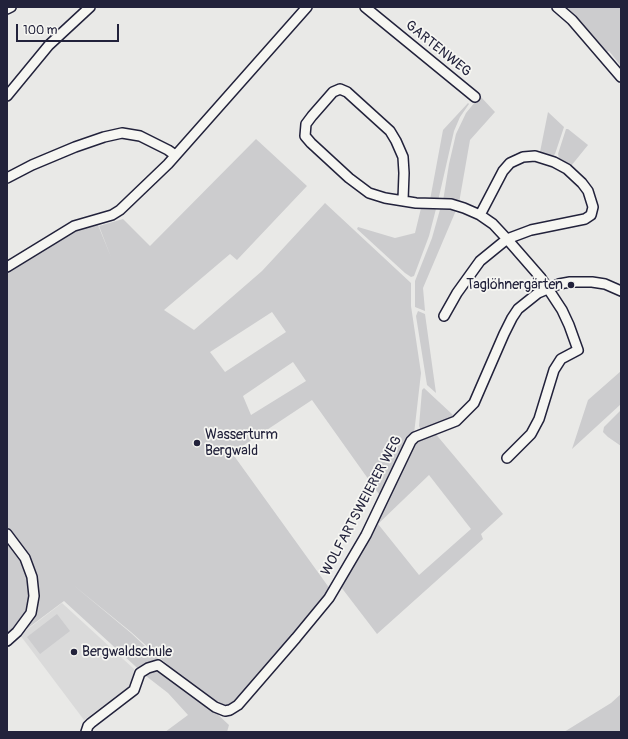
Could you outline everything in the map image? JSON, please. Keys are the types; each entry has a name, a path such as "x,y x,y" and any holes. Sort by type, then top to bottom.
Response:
{"street":[{"path":"7,9 11,7"},
{"path":"7,96 49,45 90,7"},
{"path":"7,266 74,226 112,215 120,210 168,164 307,7"},
{"name":"GARTENWEG","path":"365,7 475,97"},
{"path":"557,7 572,20 621,77"},
{"path":"403,200 403,157 396,141 390,132 351,95 340,90 333,92 306,124 305,136 358,186 369,193 385,198 416,203 451,204 480,215 493,224 507,239 548,288 562,310 578,350 561,359 554,370 539,419 530,434 507,458"},
{"path":"7,178 32,164 75,147 104,137 122,133 140,136 175,155"},
{"path":"444,316 457,293 480,261 507,239 532,230 585,219 592,215 593,207 588,191 567,169 554,162 535,156 523,157 510,163 503,171 480,215"},
{"path":"548,288 559,284 582,281 605,284 621,291"},
{"name":"WOLFARTSWEIERER WEG","path":"86,732 91,723 134,690 140,673 148,668 158,665 215,707 225,711 238,706 329,598 366,535 410,443 415,437 450,425 459,420 474,403 512,318 525,302 548,288"},
{"path":"7,534 25,558 32,577 34,596 31,613 17,632 7,641"}],"shaded area":[{"path":"565,7 621,7 621,66 609,51 605,53"},
{"path":"480,96 495,112 470,140 459,203 443,201 456,134 466,113"},
{"path":"468,103 469,104 460,117 454,131 438,201 430,200 443,130"},
{"path":"548,112 564,127 553,156 540,152"},
{"path":"566,129 588,145 571,166 559,158 558,154"},
{"path":"256,139 307,186 237,260 230,254 164,310 194,330 262,271 325,203 411,283 411,306 421,373 414,434 381,497 312,400 232,453 330,589 252,684 232,705 225,706 216,703 198,692 131,632 72,584 131,633 229,725 227,732 165,732 188,715 168,693 146,676 64,601 20,634 7,641 7,270 75,231 98,225 111,257 99,226 123,219 150,246","holes":["272,312 286,332 225,372 210,352","293,362 306,381 251,415 243,396"]},
{"path":"422,204 437,205 429,236 414,276 411,277 357,229 358,227 395,238 415,233"},
{"path":"441,206 457,208 423,288 425,311 415,307 415,281 432,238"},
{"path":"418,311 425,314 436,393 427,385 416,316"},
{"path":"621,371 621,404 572,449 588,400"},
{"path":"424,388 454,417 421,430 419,426 422,390"},
{"path":"621,410 621,446 603,432 604,427"},
{"path":"434,432 503,514 481,534 483,539 377,634 341,587 412,446 418,440","holes":["429,475 471,529 419,575 378,524"]},
{"name":"Bergwaldschule","path":"62,603 134,669 131,685 84,720 20,635"},
{"path":"57,614 70,631 40,654 27,637"},
{"path":"621,694 621,732 564,732 611,703"}],"place":[{"name":"Taglöhnergärten","path":"571,285"},
{"name":"Wasserturm Bergwald","path":"197,443"},
{"name":"Bergwaldschule","path":"74,652"}]}
